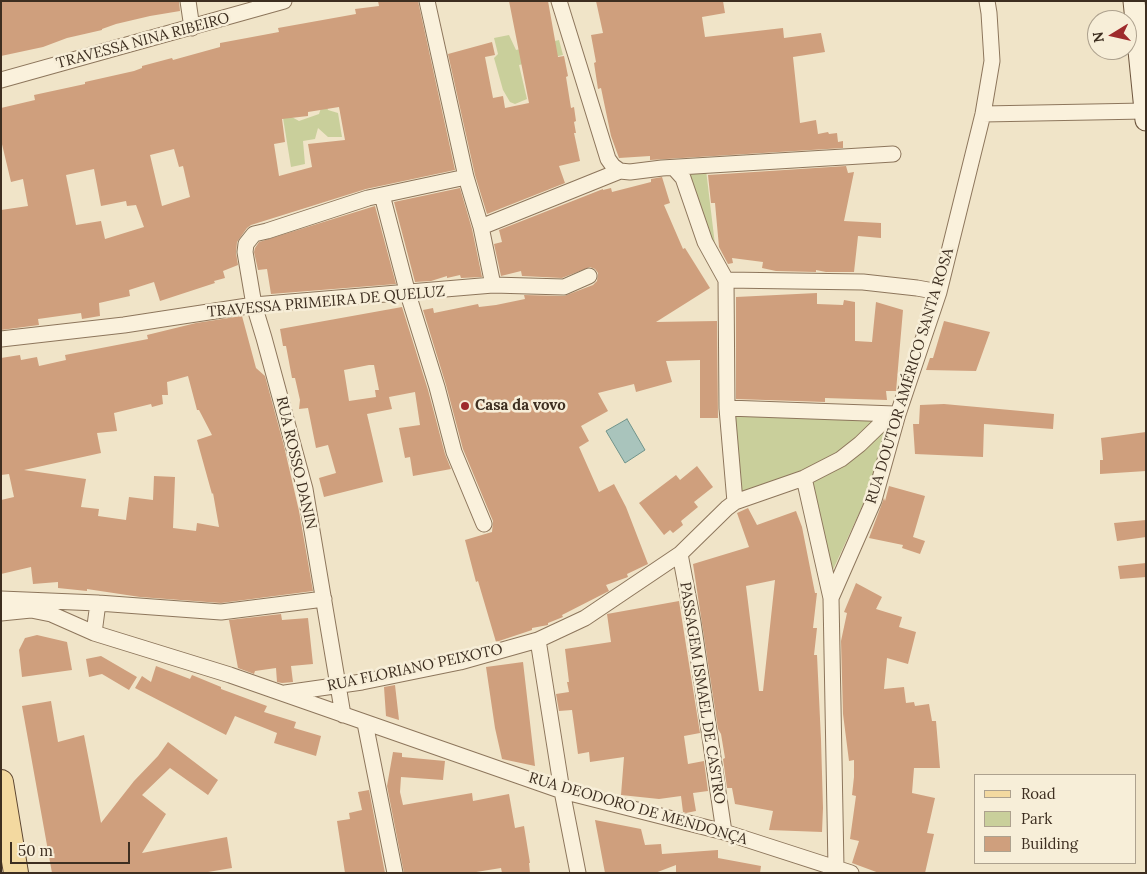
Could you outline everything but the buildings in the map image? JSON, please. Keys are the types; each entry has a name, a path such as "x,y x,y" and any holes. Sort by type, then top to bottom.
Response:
{"main road":[{"path":"1,782 16,873"}],"street":[{"path":"188,1 192,28"},
{"name":"TRAVESSA NINA RIBEIRO","path":"1,80 284,1"},
{"path":"427,1 466,177 481,227 493,285"},
{"path":"559,1 608,159 620,171"},
{"name":"RUA DOUTOR AMÉRICO SANTA ROSA","path":"831,598 874,500 894,414 939,292 982,114 992,61 987,1"},
{"path":"1134,1 1146,120"},
{"path":"982,114 1145,111"},
{"path":"481,227 620,171 630,172 893,154"},
{"path":"675,168 683,178 705,242 726,280 727,408 735,502"},
{"path":"466,177 382,195 408,294 437,387 454,452 484,524"},
{"name":"RUA ROSSO DANIN","path":"344,715 305,490 254,305 245,252 246,244 254,234 382,195"},
{"name":"TRAVESSA PRIMEIRA DE QUELUZ","path":"1,339 124,325 254,305 408,294 493,285 564,287 589,276"},
{"path":"726,280 863,282 939,292"},
{"path":"727,408 894,414"},
{"name":"RUA FLORIANO PEIXOTO","path":"1,613 20,610 38,611 73,623 94,633 284,693 339,686 460,662 538,640 585,618 680,554 735,502 804,478 841,459 894,414"},
{"name":"RUA DOUTOR AMÉRICO SANTA ROSA","path":"804,478 831,598 836,868"},
{"name":"PASSAGEM ISMAEL DE CASTRO","path":"680,554 693,622 724,832"},
{"path":"1,599 98,602 221,612 324,599"},
{"path":"94,633 98,602"},
{"path":"538,640 562,791 578,873"},
{"name":"RUA DEODORO DE MENDONÇA","path":"284,693 562,791 724,832 851,873"},
{"path":"365,723 395,873"}],"green space":[{"path":"509,35 516,50 559,40 563,55 519,65 527,99 515,104 510,102 503,90 494,58 498,54 494,38"},
{"path":"324,99 328,110 338,113 342,137 328,137 318,128 315,139 303,141 305,164 291,167 283,118 290,116 299,121 319,114"},
{"path":"706,170 716,253 703,230 689,174"},
{"path":"734,413 894,417 867,496 831,574 808,471 738,495"}],"water":[{"path":"627,419 645,450 625,463 606,431"}],"place":[{"name":"Casa da vovo","path":"465,406"}]}
